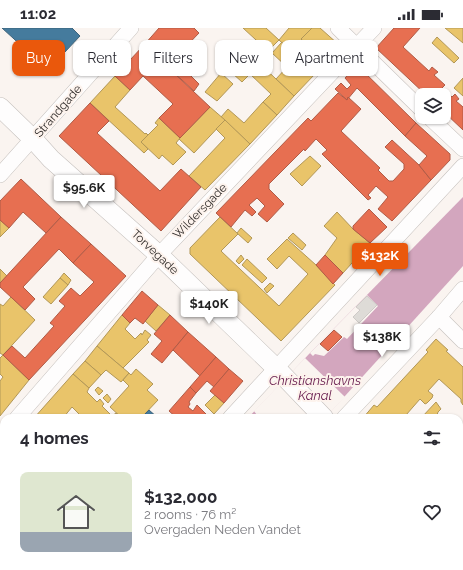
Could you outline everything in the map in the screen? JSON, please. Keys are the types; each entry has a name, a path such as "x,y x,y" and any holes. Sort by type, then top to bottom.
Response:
{"street":[{"name":"Strandgade","path":"0,176 131,28"},
{"path":"338,28 351,40"},
{"name":"Wildersgade","path":"363,40 374,28"},
{"path":"378,66 415,103"},
{"name":"Wildersgade","path":"20,414 159,255 329,76"},
{"name":"Torvegade","path":"0,107 51,158 159,255 320,414"},
{"path":"436,124 463,149"},
{"path":"234,414 278,371 463,166"},
{"path":"348,414 439,317 463,289"},
{"path":"439,317 463,340"}],"water":[{"name":"Christianshavns Kanal","path":"463,197 463,266 329,414 252,414"}],"pier":[{"path":"367,295 378,306 347,339 344,337 324,356 315,354 313,356 310,353"},
{"path":"305,358 345,397 329,414 256,414 254,411"}],"building: Homes":[{"path":"243,28 266,28 279,40 273,46 273,40 256,40"},
{"path":"289,28 312,28 301,40 281,40 281,42 279,40"},
{"path":"312,28 320,28 334,40 302,40 301,39"},
{"path":"445,28 463,28 463,43"},
{"path":"437,37 459,58 454,63 432,43"},
{"path":"281,43 281,61 273,54 273,52"},
{"path":"281,74 281,76 313,76 294,96 276,79"},
{"path":"115,76 130,90 115,107 148,135 141,142 148,149 144,153 90,103"},
{"path":"218,76 224,76 233,84 217,101 205,92"},
{"path":"235,76 248,76 242,82"},
{"path":"252,76 273,76 294,96 277,115 263,102 271,94"},
{"path":"463,78 463,96 454,88"},
{"path":"263,102 277,115 250,144 221,117 228,109 244,123"},
{"path":"210,107 225,120 194,153 179,139"},
{"path":"159,118 180,138 176,143 186,152 173,165 162,155 159,159 141,142 158,125 155,123"},
{"path":"225,120 250,144 205,190 189,176 225,138 216,129"},
{"path":"310,156 321,166 302,186 290,174"},
{"path":"337,212 353,229 370,243 343,273 325,255 337,238 324,226"},
{"path":"220,217 238,234 221,251 279,306 308,274 289,256 277,269 267,259 287,239 316,265 335,285 281,341 190,254 190,248"},
{"path":"0,220 9,228 0,237"},
{"path":"241,228 252,238 248,243 237,233"},
{"path":"293,233 306,245 302,250 288,238"},
{"path":"241,255 244,259 239,264 236,261"},
{"path":"247,259 267,278 262,283 242,265"},
{"path":"0,269 7,276 0,283"},
{"path":"64,273 71,280 68,285 60,278"},
{"path":"60,278 68,285 51,304 43,297"},
{"path":"270,283 274,286 267,293 264,289"},
{"path":"11,297 35,320 3,355 0,353 0,304 3,306"},
{"path":"158,305 170,315 156,331 145,321"},
{"path":"122,315 130,323 125,329 135,339 141,333 142,335 145,330 151,335 147,340 149,342 123,368 97,346"},
{"path":"436,339 463,367 463,405 461,399 439,379 428,391 433,395 432,398 425,404 420,399 407,414 366,414 374,405 377,407 428,352 426,350"},
{"path":"97,346 129,373 121,382 106,370 101,375 85,361"},
{"path":"3,355 29,380 2,414 0,414 0,381 3,377 0,374 0,358"},
{"path":"85,361 101,375 89,388 73,374"},
{"path":"136,369 153,384 147,390 158,400 145,414 118,414 110,407 129,386 123,380 129,373 131,375"},
{"path":"73,374 89,388 87,392 97,402 100,399 104,404 102,406 110,414 79,414 72,407 66,414 38,414"},
{"path":"98,387 103,391 99,395 95,390"},
{"path":"107,394 111,399 108,403 103,398"},
{"path":"215,395 224,403 214,414 205,405"},
{"path":"436,402 441,409 437,414 425,414"}],"building: Shops":[{"path":"159,28 194,28 199,33 192,40 148,40"},
{"path":"394,28 420,28 403,47 429,71 432,67 438,72 434,75 445,85 442,88 419,88 378,50 378,46"},
{"path":"139,50 139,76 143,76 130,90 115,76 131,76 131,59"},
{"path":"143,76 177,76 210,107 180,138 159,118 173,104"},
{"path":"178,76 191,76 199,84 194,91"},
{"path":"347,76 368,76 415,122 415,124 405,136 357,88 347,100 335,89 341,83 347,89 351,85 345,78"},
{"path":"338,93 347,100 348,97 361,109 341,131 380,168 378,170 389,181 393,181 404,169 404,164 385,147 392,140 419,165 431,180 392,221 378,209 388,197 376,186 368,195 371,198 368,200 322,154 327,150 316,139 269,184 269,189 284,204 267,222 258,214 265,206 257,198 249,205 256,212 252,216 245,210 231,227 216,213 308,118 311,121"},
{"path":"455,94 459,99 456,101 463,107 463,130 451,119 451,96 452,97"},
{"path":"90,103 109,121 97,133 160,191 181,169 201,187 161,231 59,136"},
{"path":"415,124 417,124 450,154 450,160 431,180 419,165 427,156 405,136"},
{"path":"21,179 61,217 46,233 23,212 9,228 0,220 0,201"},
{"path":"369,209 387,227 370,243 353,229 353,226"},
{"path":"61,217 91,244 73,263 59,249 23,287 35,299 25,310 0,287 0,283"},
{"path":"91,244 126,276 29,380 3,355 12,346 25,358 54,326 50,323 65,306 59,301 71,288 80,296 94,282 73,263"},
{"path":"325,255 343,273 333,284 316,265"},
{"path":"142,291 158,305 143,324 135,318 130,323 122,315"},
{"path":"170,315 188,332 162,363 151,354 162,341 154,334"},
{"path":"334,330 342,337 328,351 320,344"},
{"path":"188,332 216,357 200,376 173,350"},
{"path":"216,357 229,369 214,387 207,381 196,393 190,387"},
{"path":"229,369 243,381 224,403 210,391"},
{"path":"190,387 196,393 189,402 190,404 188,407 193,411 197,405 206,414 172,414 169,411"}],"building: Public":[{"path":"2,28 72,28 80,36 76,40 73,40 73,43 65,52 65,40 15,40"},
{"path":"149,410 154,414 145,414"}],"building: Other":[{"path":"367,296 377,305 359,323 353,317 360,310 356,307"}]}
